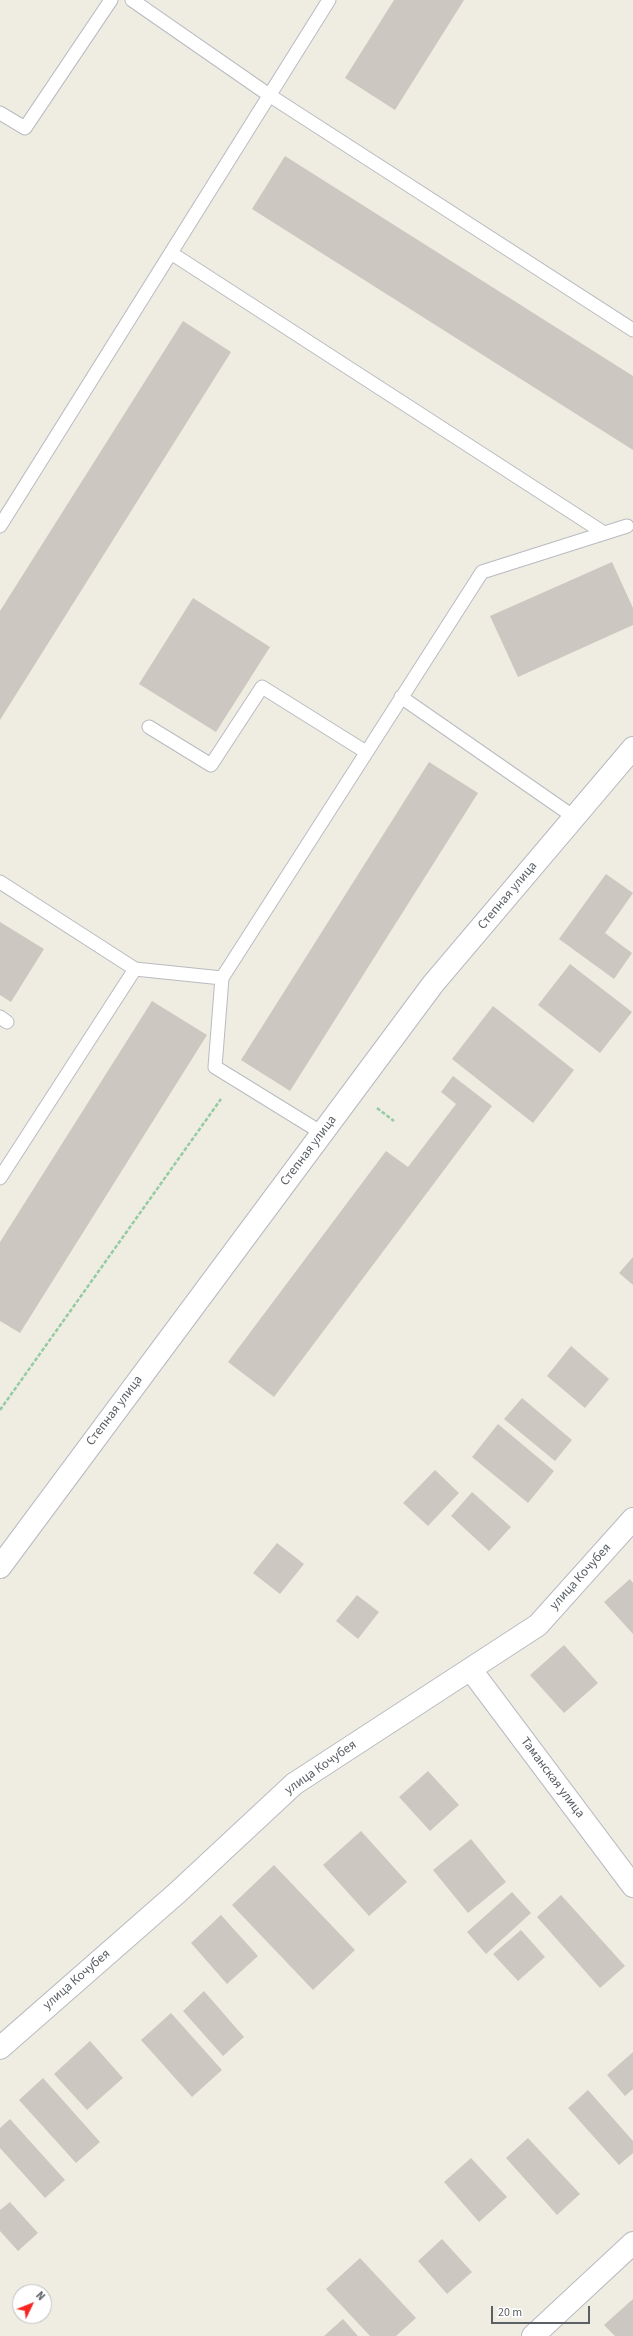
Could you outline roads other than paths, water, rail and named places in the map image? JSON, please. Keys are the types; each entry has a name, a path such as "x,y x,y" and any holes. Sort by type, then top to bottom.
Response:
{"street":[{"name":"Степная улица","path":"0,1567 433,984 633,748"},
{"name":"улица Кочубея","path":"0,2048 177,1893 294,1784 538,1625 633,1519"},
{"name":"Таманская улица","path":"471,1670 633,1886"},
{"path":"532,2336 633,2243"}],"lane":[{"path":"0,113 26,128 111,0"},
{"path":"132,0 269,95 633,330"},
{"path":"0,526 329,0"},
{"path":"171,253 604,533"},
{"path":"322,1133 215,1067 222,978 482,572 631,524"},
{"path":"149,728 211,765 262,687 366,752"},
{"path":"402,697 574,817"},
{"path":"0,882 136,969 222,978"},
{"path":"0,1178 136,969"}]}
